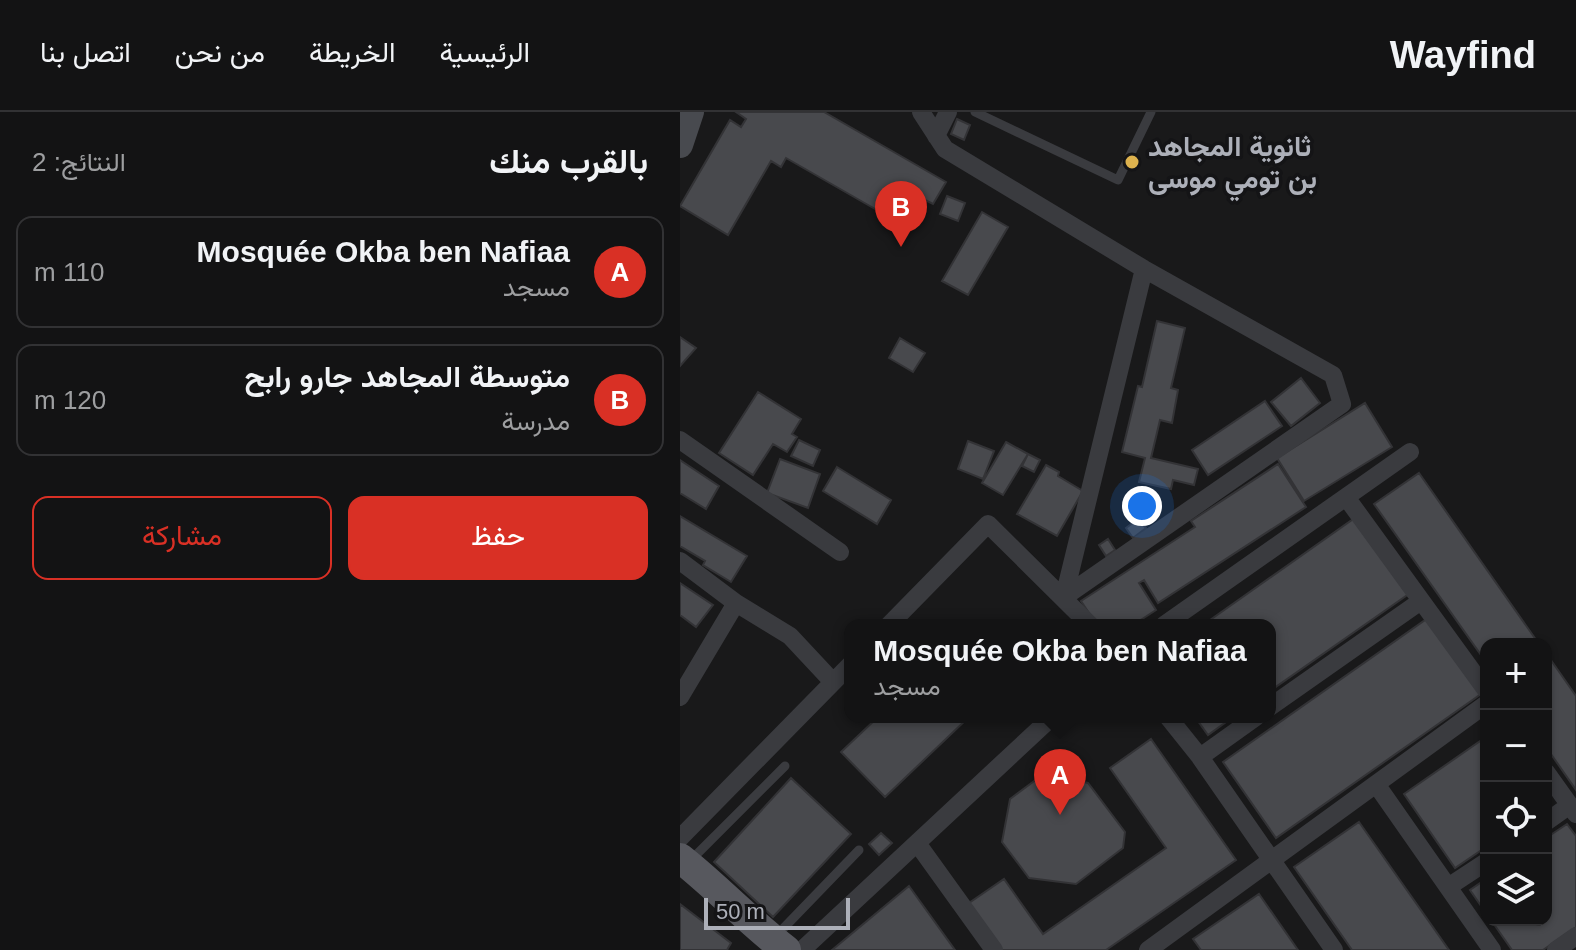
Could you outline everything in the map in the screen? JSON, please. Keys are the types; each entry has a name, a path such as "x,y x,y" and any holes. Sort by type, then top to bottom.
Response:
{"main road":[{"path":"682,853 770,944"}],"street":[{"path":"680,145 691,112"},
{"path":"921,112 945,149 1144,269 1333,375 1342,404 1064,597"},
{"path":"936,136 948,112"},
{"path":"1064,597 1144,269"},
{"path":"680,440 840,552"},
{"path":"1173,619 1410,452"},
{"path":"1346,497 1480,682"},
{"path":"895,619 988,524 1084,619"},
{"path":"680,561 736,603 790,636 833,682"},
{"path":"1276,703 1421,601"},
{"path":"680,697 736,603"},
{"path":"682,853 844,671"},
{"path":"1148,950 1174,943 1272,861 1480,708"},
{"path":"802,950 1046,723"},
{"path":"1173,723 1200,757 1334,950"},
{"path":"1200,757 1248,723"},
{"path":"1552,780 1573,810 1552,819"},
{"path":"1376,784 1492,950"},
{"path":"917,843 994,950"},
{"path":"1448,887 1480,866"},
{"path":"1556,950 1576,936"}],"lane":[{"path":"975,112 1118,180 1151,112"},
{"path":"682,853 785,766"},
{"path":"770,944 859,850"}],"building":[{"path":"736,112 824,112 946,182 933,204 919,197 903,225 786,158 781,167 771,161 728,235 680,206 730,120 741,127 746,119"},
{"path":"957,119 970,125 964,140 951,134"},
{"path":"947,196 965,203 958,221 940,214"},
{"path":"982,212 1008,227 968,295 942,281"},
{"path":"1157,321 1185,328 1171,388 1178,390 1172,423 1160,420 1151,458 1198,469 1194,485 1173,480 1171,489 1139,482 1145,458 1122,452 1138,386 1142,387"},
{"path":"680,337 696,348 680,366"},
{"path":"900,338 925,353 913,372 889,358"},
{"path":"1301,378 1320,403 1291,426 1271,402"},
{"path":"758,392 801,419 792,434 797,437 787,452 773,444 753,475 719,453"},
{"path":"1265,401 1282,426 1208,475 1192,450"},
{"path":"1365,403 1392,447 1304,501 1277,458"},
{"path":"799,440 820,450 813,466 791,456"},
{"path":"968,441 994,451 983,479 958,469"},
{"path":"1006,442 1028,454 1003,495 982,483"},
{"path":"1028,454 1040,460 1034,472 1022,466"},
{"path":"780,459 820,474 808,508 767,493"},
{"path":"680,460 719,486 706,509 680,493"},
{"path":"1278,464 1306,507 1158,603 1144,580 1139,583 1156,610 1142,619 1093,619 1081,601 1195,527 1191,521"},
{"path":"1046,465 1083,491 1057,536 1017,514"},
{"path":"837,467 891,500 877,524 823,491"},
{"path":"1419,473 1535,638 1480,638 1480,654 1374,504"},
{"path":"1359,515 1413,591 1276,687 1276,619 1212,619"},
{"path":"680,516 747,556 731,582 680,546"},
{"path":"1138,519 1146,528 1133,538 1126,528"},
{"path":"1108,539 1115,550 1106,556 1099,545"},
{"path":"680,583 713,605 696,627 680,615"},
{"path":"1428,618 1480,693 1276,838 1223,762"},
{"path":"1552,662 1576,696 1576,790 1552,756"},
{"path":"872,723 963,723 885,797 841,752"},
{"path":"1199,723 1225,723 1208,735"},
{"path":"1151,739 1236,860 1106,950 1002,950 969,903 1004,879 1043,934 1166,848 1110,768"},
{"path":"1480,741 1480,851 1455,868 1404,794"},
{"path":"1045,773 1088,783 1125,832 1123,848 1076,884 1029,878 1002,842 1010,799"},
{"path":"791,778 851,834 773,917 714,862"},
{"path":"1359,822 1449,950 1352,950 1294,867"},
{"path":"1567,824 1576,836 1576,927 1543,950 1512,950 1495,926 1552,926 1552,834"},
{"path":"881,833 892,843 879,855 869,844"},
{"path":"1480,883 1480,904 1470,890"},
{"path":"909,886 955,950 832,950"},
{"path":"1259,894 1298,950 1201,950 1193,939"},
{"path":"680,904 731,943 727,950 680,950"}],"place":[{"name":"ثانوية المجاهد بن تومي موسى","path":"1132,162"},
{"name":"متوسطة المجاهد جارو رابح","path":"901,247"},
{"name":"Mosquée Okba ben Nafiaa","path":"1060,815"}]}
